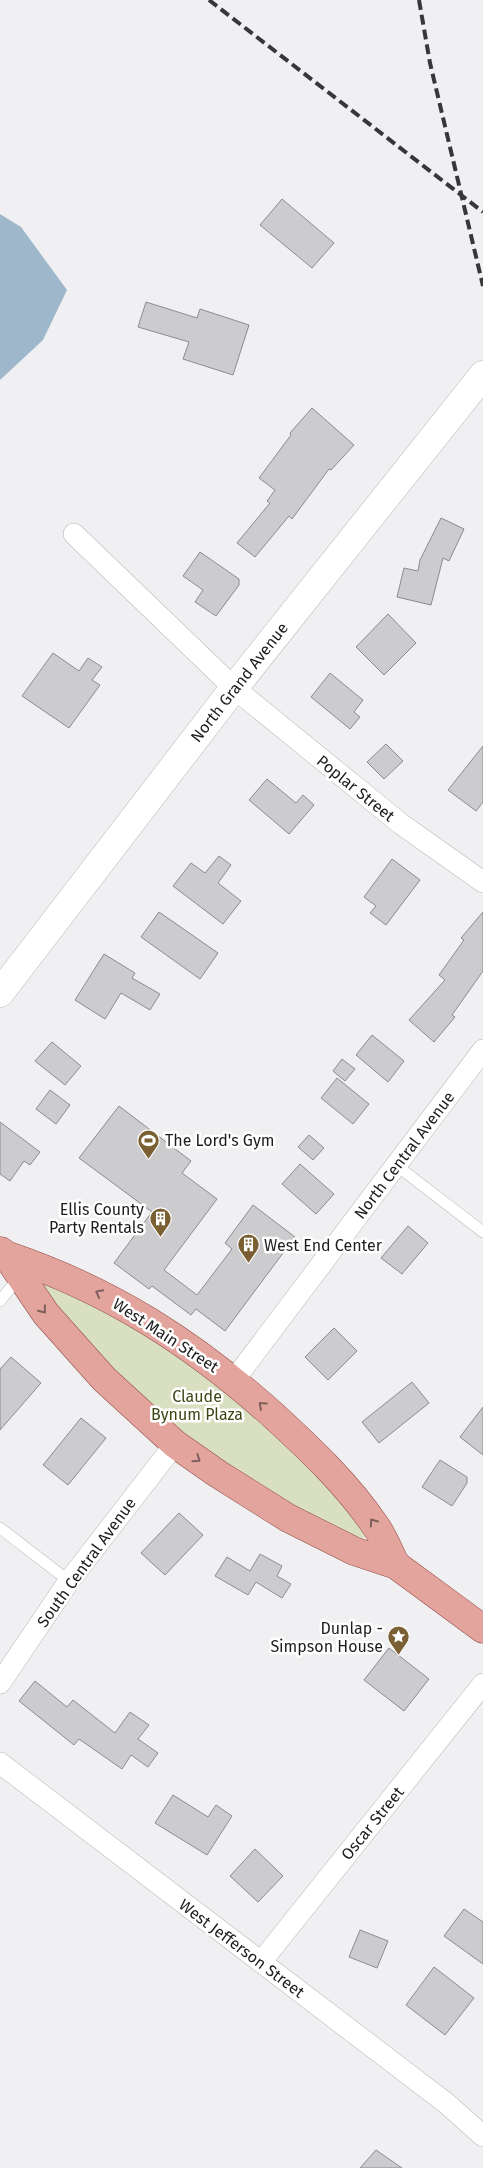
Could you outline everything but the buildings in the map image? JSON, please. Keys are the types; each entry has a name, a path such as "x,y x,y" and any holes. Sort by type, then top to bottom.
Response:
{"main road":[{"name":"North Grand Avenue","path":"0,993 234,688 483,375"},
{"name":"West Main Street","path":"9,1260 52,1270 138,1314 191,1348 234,1380 312,1451 349,1490 376,1526 396,1565"},
{"name":"West Main Street","path":"9,1260 46,1314 104,1379 175,1444 218,1474 288,1518 354,1551 396,1565 483,1629"}],"street":[{"name":"Poplar Street","path":"74,534 234,688 401,824 483,882"},
{"name":"North Central Avenue","path":"234,1380 483,1050"},
{"name":"South Central Avenue","path":"0,1683 69,1581 175,1444"},
{"name":"Oscar Street","path":"261,1962 483,1684"},
{"name":"West Jefferson Street","path":"0,1763 446,2103 483,2136"}],"lane":[{"path":"396,1165 483,1232"},
{"path":"0,1301 9,1260"},
{"path":"0,1528 69,1581"}],"green space":[{"name":"Claude Bynum Plaza","path":"38,1277 106,1310 211,1375 322,1477 358,1524 365,1537 362,1538 351,1534 296,1508 253,1484 142,1404 85,1341 40,1285"}],"water":[{"path":"0,214 21,227 67,290 43,340 0,380"}],"railway":[{"path":"209,0 483,212"},
{"path":"419,0 430,63 483,286"}],"place":[{"name":"The Lord's Gym","path":"149,1159"},
{"name":"Ellis County Party Rentals","path":"160,1237"},
{"name":"West End Center","path":"248,1264"},
{"name":"Dunlap - Simpson House","path":"399,1656"}]}
